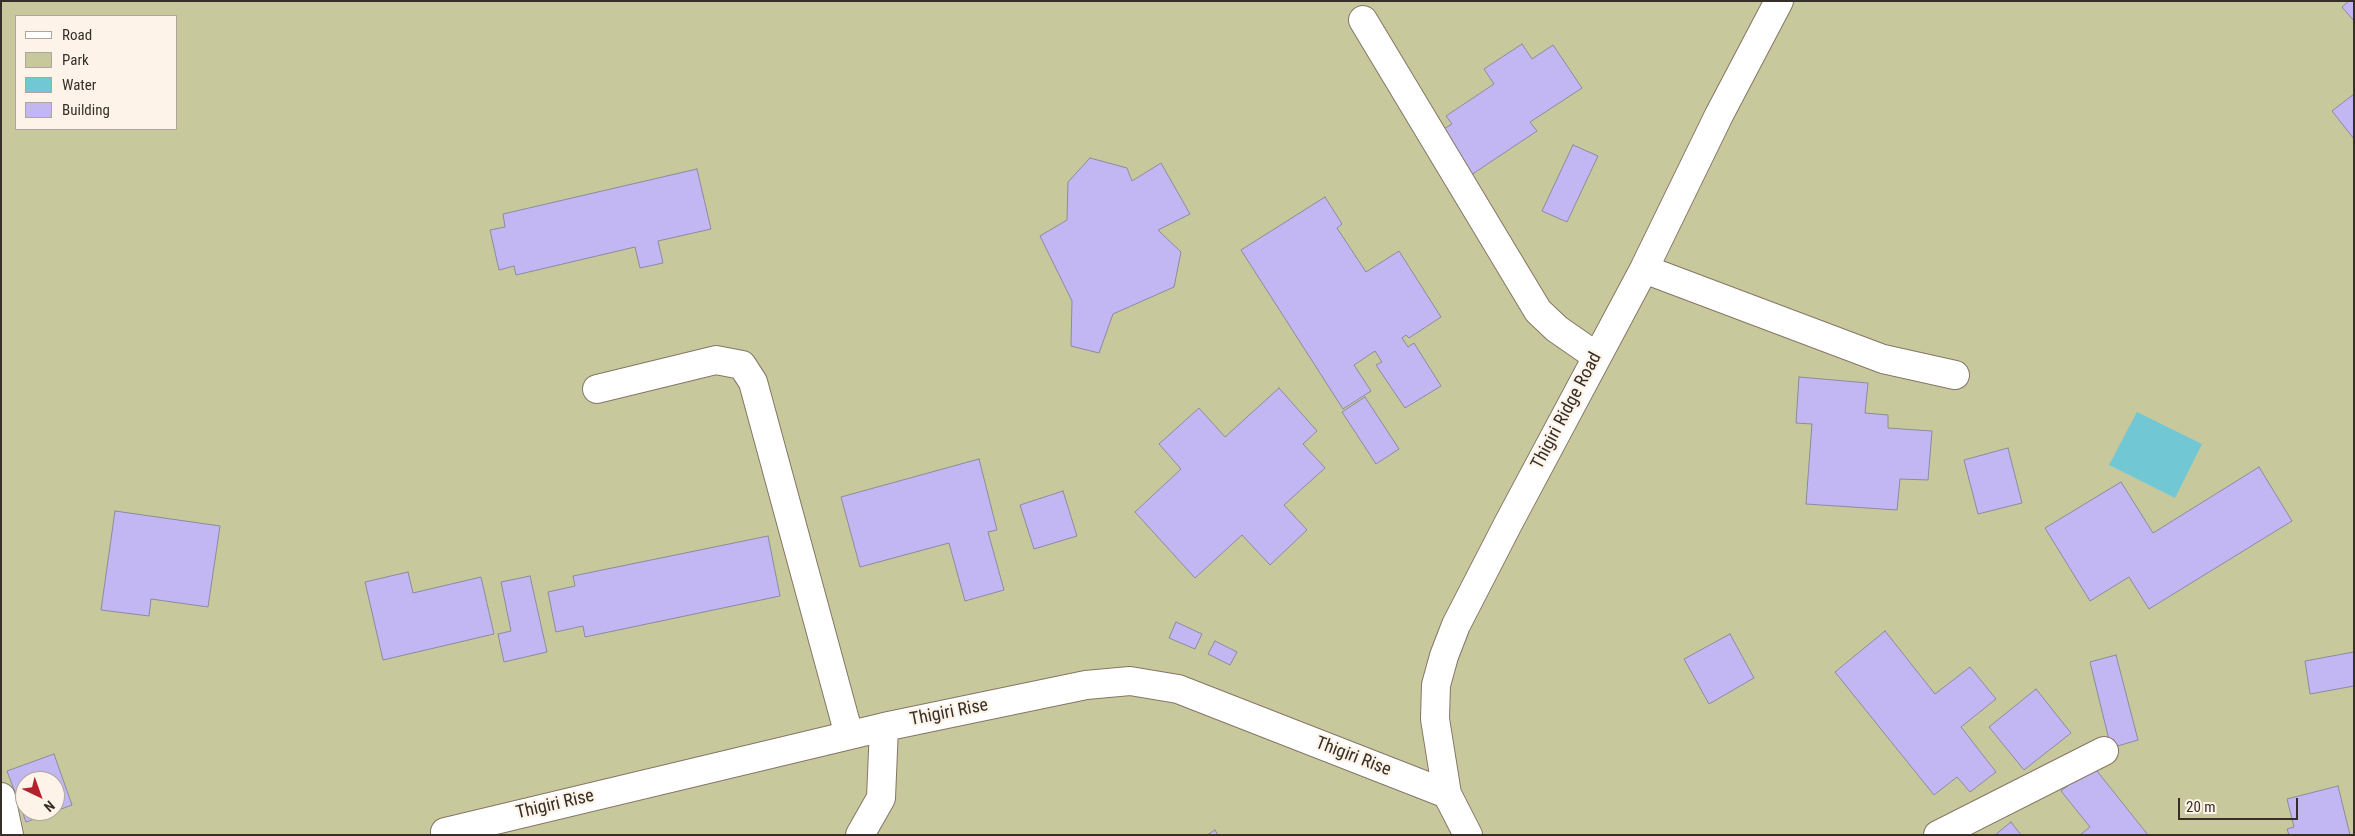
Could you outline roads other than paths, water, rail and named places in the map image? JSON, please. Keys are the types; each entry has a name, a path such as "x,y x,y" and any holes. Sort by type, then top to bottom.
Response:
{"street":[{"name":"Thigiri Ridge Road","path":"1468,835 1447,794 1434,719 1436,685 1444,656 1456,625 1644,268 1719,115 1779,1"},
{"path":"1363,20 1538,311 1557,329 1596,356"},
{"path":"1644,268 1882,359 1955,375"},
{"path":"596,389 716,360 742,365 753,382 849,736"},
{"name":"Thigiri Rise","path":"440,834 884,727 1086,685 1130,681 1178,690 1447,794"},
{"path":"860,835 881,798 884,727"},
{"path":"1938,835 2104,750"},
{"path":"1,798 9,835"}],"water":[{"path":"2137,412 2202,444 2175,498 2109,465"}]}
